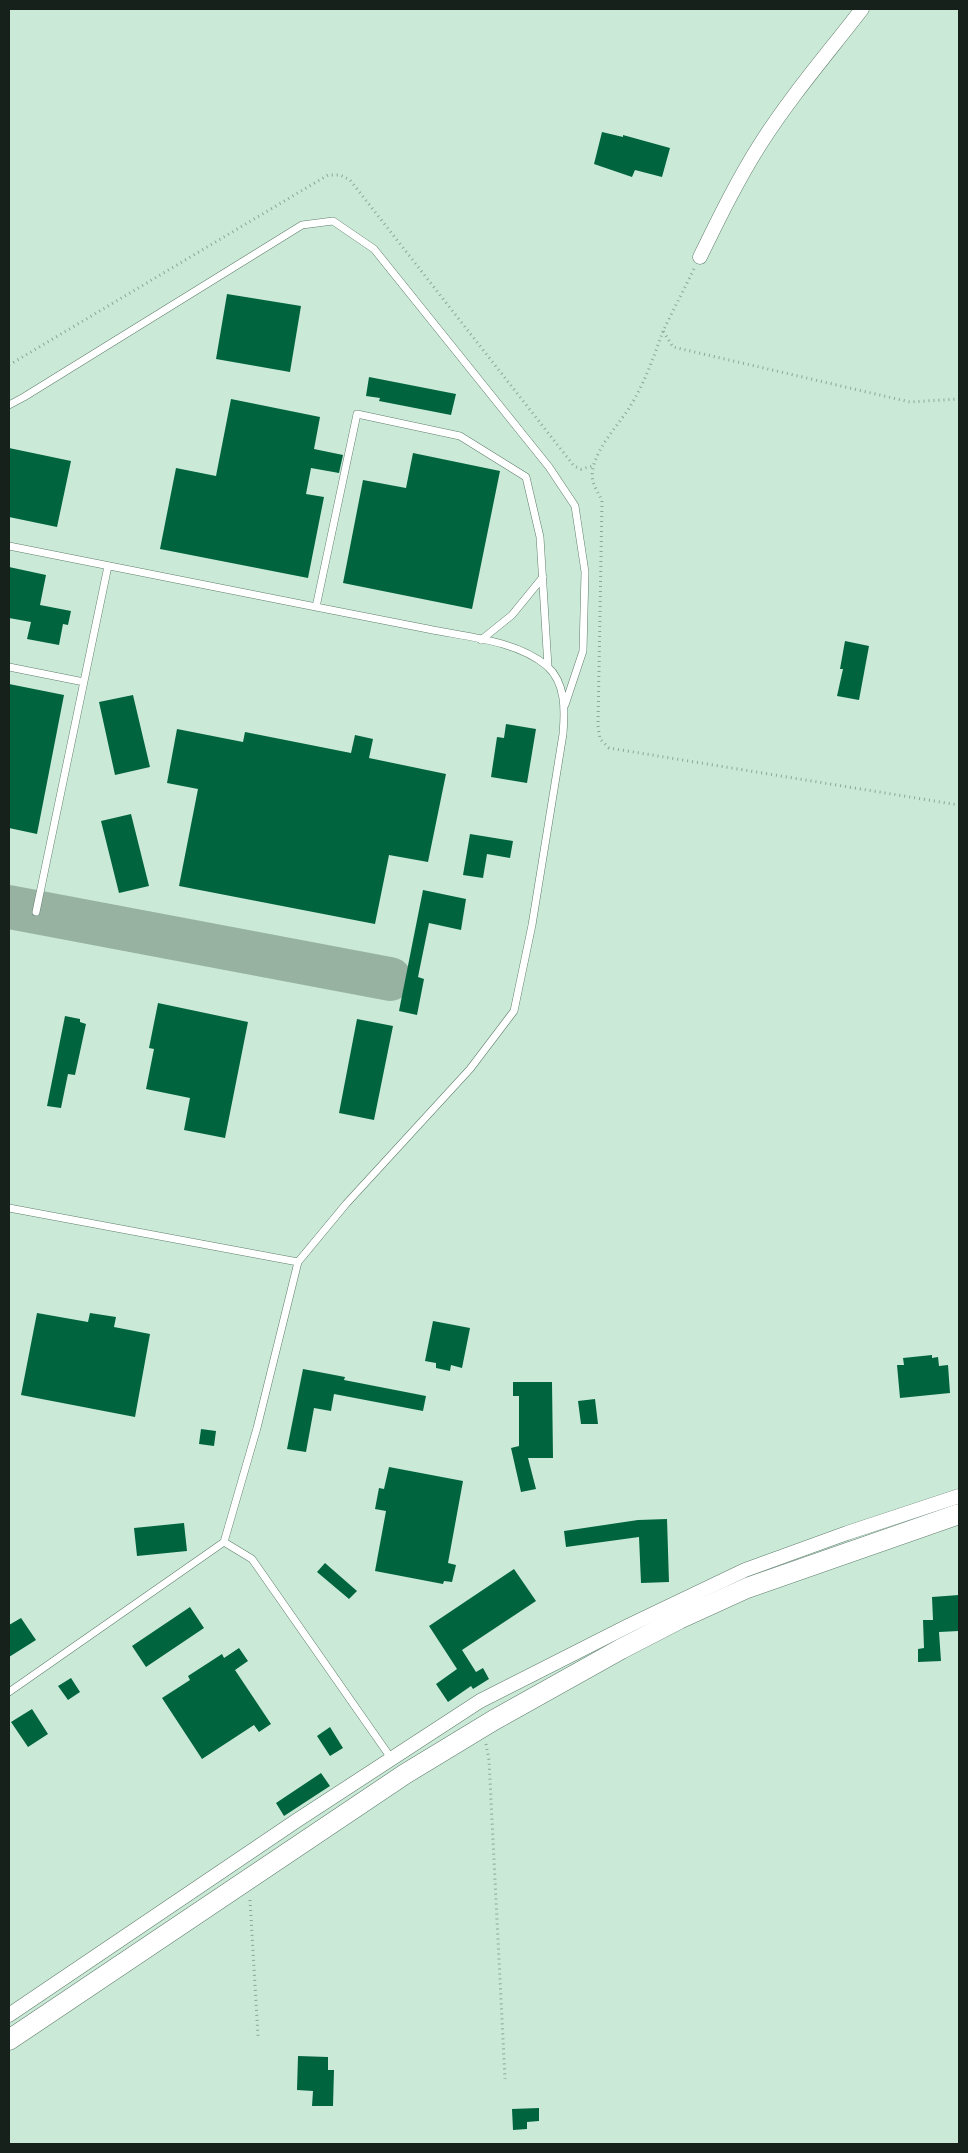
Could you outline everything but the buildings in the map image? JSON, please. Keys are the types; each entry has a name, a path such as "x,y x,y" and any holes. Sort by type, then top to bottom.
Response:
{"main road":[{"path":"9,2040 405,1774 483,1726 679,1619 756,1585 959,1514"}],"street":[{"path":"700,257 729,197 761,143 793,97 862,9"},
{"path":"9,2015 480,1700 745,1570 847,1533 959,1496"}],"lane":[{"path":"9,405 302,225 333,220 374,249 549,467 575,506 585,572 583,651 565,705 564,734 532,925 514,1011 470,1069 346,1204 298,1262 257,1428 224,1542 9,1692"},
{"path":"316,607 357,414 460,436 526,477 540,537 548,667"},
{"path":"9,546 481,640 527,653 548,667 558,683 565,705"},
{"path":"36,912 108,566"},
{"path":"481,640 512,615 543,577"},
{"path":"9,667 84,682"},
{"path":"9,1208 298,1262"},
{"path":"224,1542 252,1559 391,1758"}],"path":[{"path":"9,365 328,175 340,175 350,180 574,466 581,469 593,466"},
{"path":"700,257 663,331 649,372 593,466 592,480 602,500 598,726 600,739 609,748 959,805"},
{"path":"663,331 673,347 862,391 910,402 959,399"},
{"path":"483,1726 488,1760 505,2080"},
{"path":"248,1879 258,2036"}],"taxiway":[{"path":"9,907 390,979"}]}
